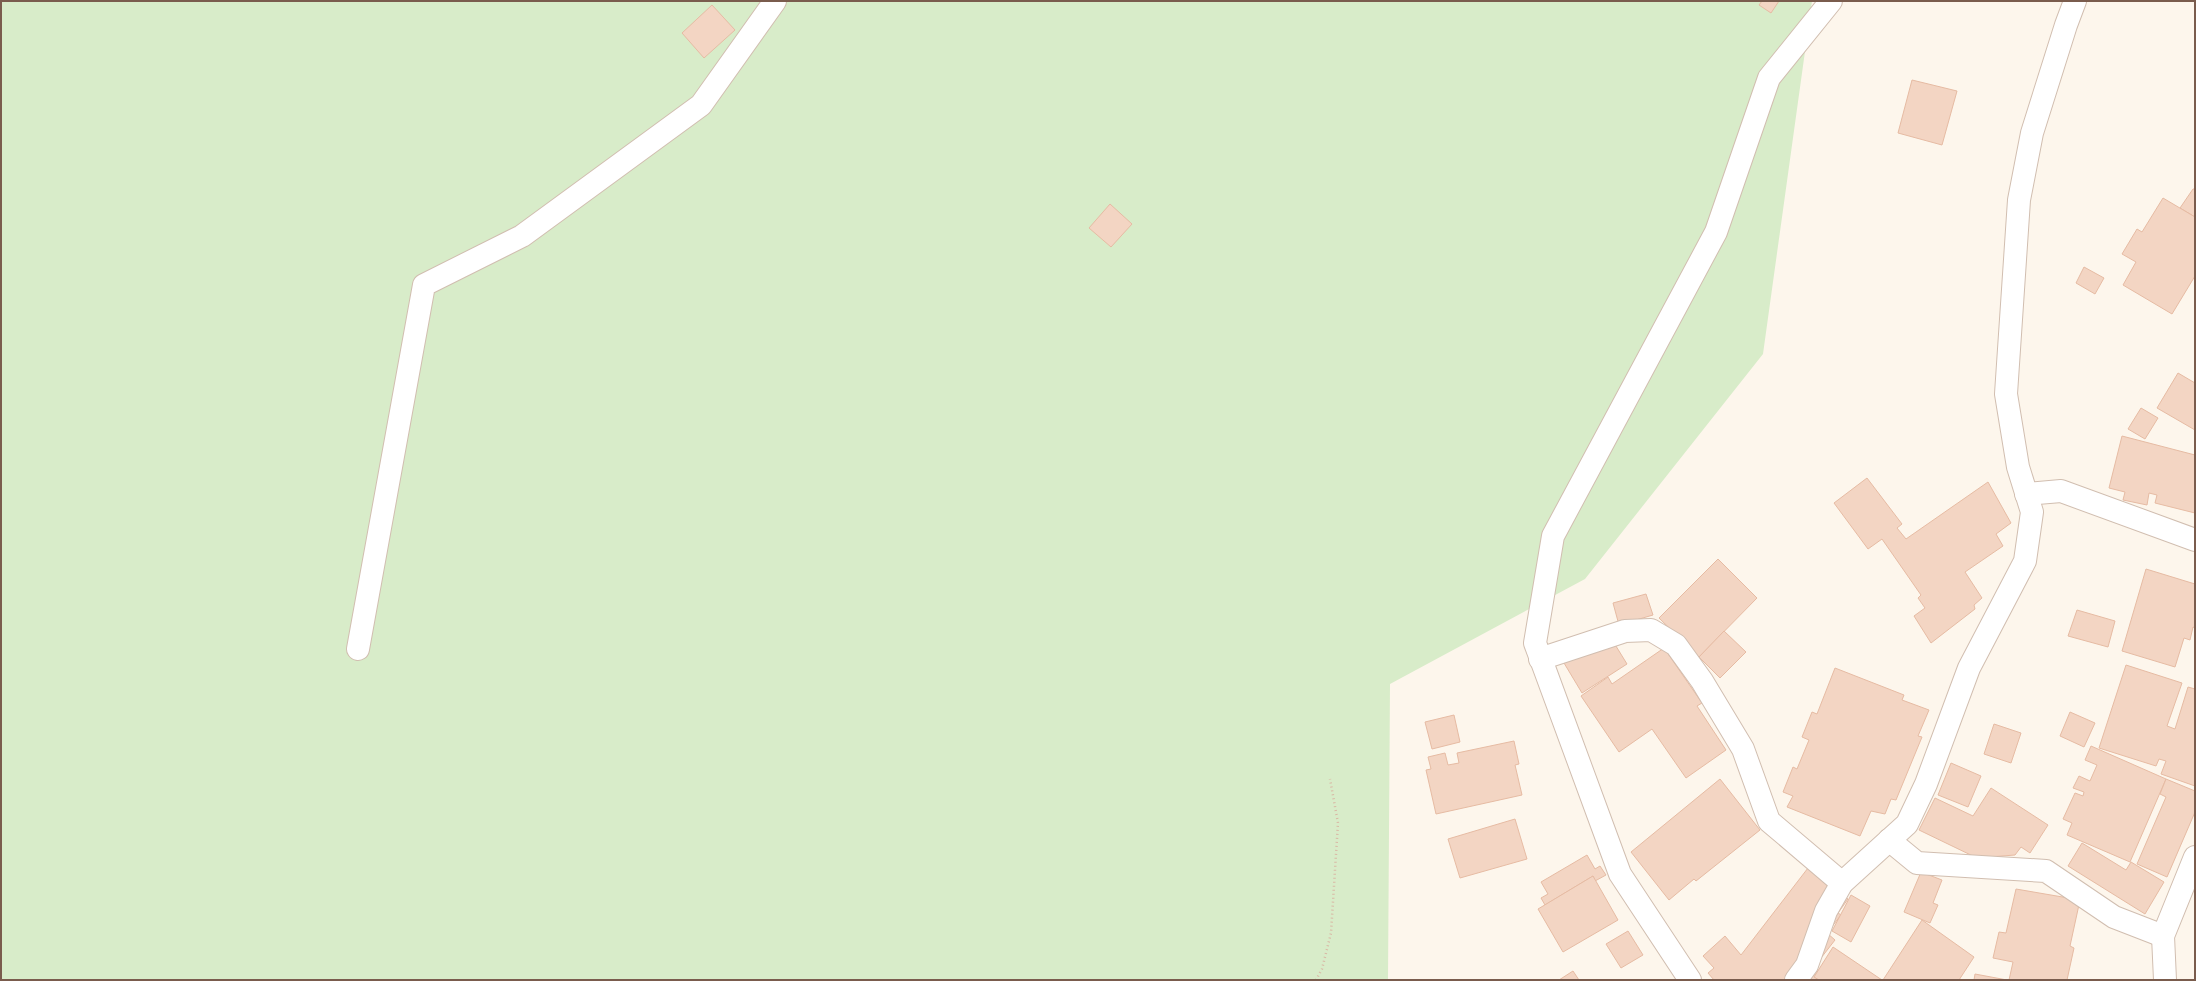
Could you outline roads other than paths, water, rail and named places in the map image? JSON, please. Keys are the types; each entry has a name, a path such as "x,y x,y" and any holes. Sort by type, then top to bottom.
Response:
{"street":[{"path":"358,649 424,286 522,236 701,105 775,1"},
{"path":"1690,980 1620,874 1535,643 1553,536 1716,232 1769,78 1831,1"},
{"path":"1796,980 1807,965 1826,911 1842,883 1907,824 1926,784 1969,668 2025,561 2032,512 2018,467 2006,394 2019,200 2032,133 2075,1"},
{"path":"2026,494 2061,491 2195,540"},
{"path":"1540,659 1625,631 1651,630 1676,645 1702,681 1743,749 1769,821 1842,883"},
{"path":"1889,840 1917,863 2046,871 2114,917 2163,936"},
{"path":"2165,980 2163,936 2195,857"}]}
